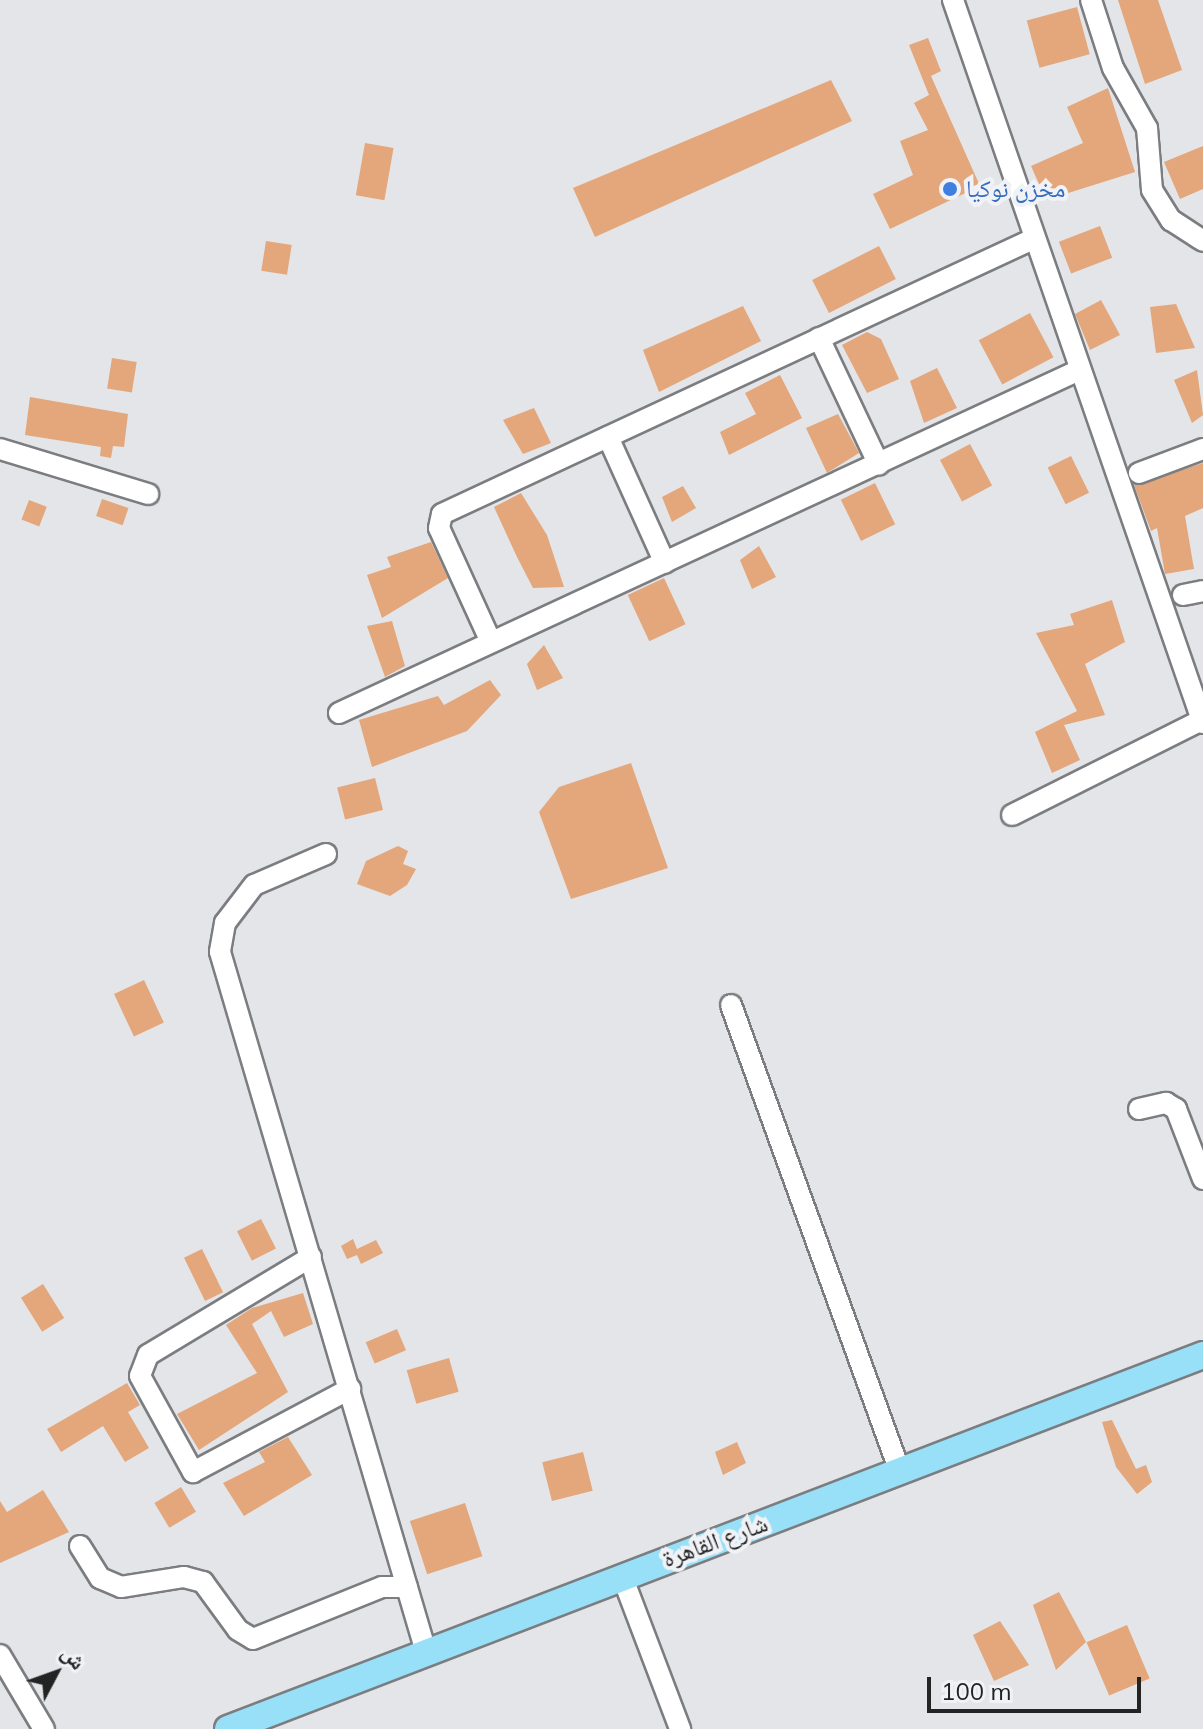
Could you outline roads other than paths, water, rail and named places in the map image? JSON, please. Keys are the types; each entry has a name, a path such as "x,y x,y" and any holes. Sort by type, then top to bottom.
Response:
{"main road":[{"name":"شارع القاهرة","path":"228,1729 1203,1355"}],"street":[{"path":"953,0 1077,371 1202,721 1012,815"},
{"path":"1091,0 1113,68 1147,128 1152,190 1171,220 1203,241"},
{"path":"491,642 439,517 1033,239"},
{"path":"819,338 879,465"},
{"path":"339,713 1077,371"},
{"path":"608,437 665,563"},
{"path":"0,449 148,494"},
{"path":"1139,473 1203,449"},
{"path":"326,854 254,885 232,911 220,943 426,1652"},
{"path":"731,1005 900,1472"},
{"path":"1139,1109 1166,1103 1176,1109 1203,1179"},
{"path":"311,1257 148,1355 140,1376 193,1472 350,1389"},
{"path":"80,1546 100,1578 121,1587 203,1582 253,1639 382,1587 407,1587"},
{"path":"622,1576 680,1729"},
{"path":"0,1655 44,1729"}],"place":[{"name":"مخزن نوكيا","path":"950,189"}]}
